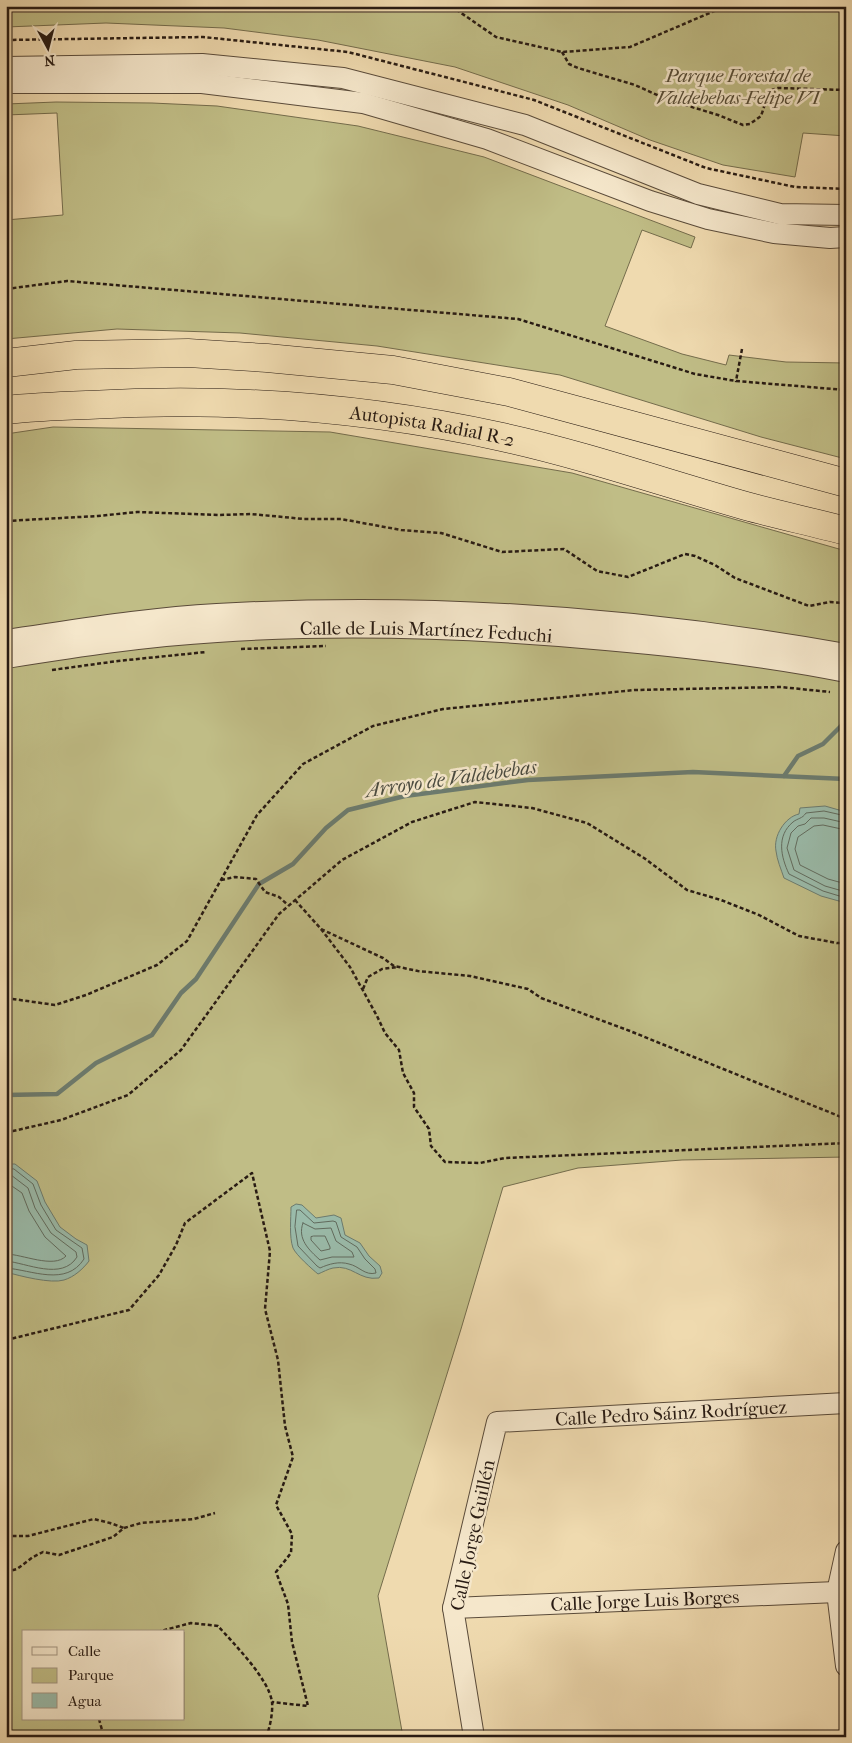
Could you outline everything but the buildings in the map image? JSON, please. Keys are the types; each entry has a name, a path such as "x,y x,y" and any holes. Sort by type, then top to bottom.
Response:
{"highway":[{"path":"6,363 76,355 188,353 267,358 393,370 509,392 846,483"},
{"name":"Autopista Radial R-2","path":"6,410 132,402 194,402 279,404 382,415 502,437 601,463 748,507 846,531"}],"street":[{"path":"6,67 202,64 343,78 525,125 698,194 780,214 846,215"},
{"path":"6,83 202,83 363,103 488,139 650,201 708,219 774,234 846,238"},
{"name":"Calle de Luis Martínez Feduchi","path":"6,640 113,625 215,614 333,610 427,610 534,615 642,625 743,637 846,654"},
{"name":"Calle de Luis Martínez Feduchi","path":"6,658 116,642 216,632 334,628 427,628 533,633 640,643 741,654 846,672"},
{"name":"Calle Pedro Sáinz Rodríguez","path":"497,1422 846,1403"},
{"name":"Calle Jorge Guillén","path":"474,1737 453,1608 497,1422"},
{"path":"846,1551 837,1592 846,1666"},
{"name":"Calle Jorge Luis Borges","path":"453,1608 837,1592"}],"path":[{"path":"451,6 496,37 562,52 630,47 726,6"},
{"path":"562,52 569,64 578,68 635,85 666,99 743,124 750,124 761,116 768,95 772,90 778,88 846,90"},
{"path":"6,289 67,280 518,318 695,374 736,381 846,390"},
{"path":"736,381 742,349"},
{"path":"6,522 137,512 220,515 251,514 304,519 341,519 401,530 441,534 502,552 564,549 597,571 628,577 685,554 695,556 715,565 735,578 809,606 830,602 846,602"},
{"path":"237,650 334,646"},
{"path":"49,670 118,660 208,651"},
{"path":"6,998 55,1005 156,965 187,941 258,815 303,764 372,726 444,709 635,690 781,687 830,692"},
{"path":"6,1131 61,1120 128,1095 181,1050 279,914 288,905 342,860 412,822 475,802 532,808 587,823 644,858 687,890 721,900 759,915 799,936 846,943"},
{"path":"221,880 235,877 256,879 265,892 279,897 288,905"},
{"path":"295,900 321,929 350,967 385,1033 399,1050 403,1073 414,1093 414,1107 429,1129 431,1146 445,1162 480,1163 506,1158 846,1143"},
{"path":"321,929 401,967 418,971 470,976 528,989 541,998 630,1031 846,1119"},
{"path":"363,990 368,977 382,968 401,967"},
{"path":"6,1340 129,1310 159,1275 176,1245 185,1223 252,1173 270,1251 264,1309 278,1360 285,1426 293,1456 276,1505 292,1534 291,1552 276,1572 288,1604 292,1642 308,1706 272,1702"},
{"path":"6,1572 17,1569 43,1552 59,1555 114,1537 124,1528 141,1523 194,1519 215,1513"},
{"path":"6,1536 28,1536 94,1519 110,1522 124,1528"},
{"path":"165,1630 192,1623 218,1626 262,1679 272,1702 269,1730 266,1737"},
{"path":"99,1720 102,1730 101,1737"}],"green space":[{"name":"Parque Forestal de Valdebebas-Felipe VI","path":"6,6 846,6 846,136 803,133 795,177 723,165 650,140 568,105 455,67 318,40 224,28 106,23 6,27"},
{"path":"56,102 217,106 358,126 484,157 695,237 691,248 642,230 605,326 682,354 726,365 729,355 786,362 846,363 846,459 761,437 560,375 377,346 240,333 117,329 6,339 6,220 63,215 57,113 6,115 6,104"},
{"path":"53,427 330,432 572,473 846,551 846,1157 682,1160 578,1168 503,1187 378,1596 403,1737 6,1737 6,434"}],"water":[{"path":"825,806 846,812 846,903 821,896 784,878 779,864 776,839 781,828 789,819 799,814 800,808"},
{"path":"6,1164 15,1164 37,1181 45,1202 60,1227 87,1245 89,1261 71,1277 64,1280 51,1281 6,1272"},
{"path":"296,1204 302,1205 316,1218 334,1215 341,1218 345,1235 360,1243 369,1256 380,1266 382,1273 379,1278 366,1277 340,1267 331,1268 318,1274 312,1269 297,1254 292,1244 291,1207"}],"waterway":[{"path":"784,776 798,756 823,744 846,721"},
{"name":"Arroyo de Valdebebas","path":"6,1095 57,1094 96,1063 152,1035 181,993 196,979 259,884 293,864 326,828 348,810 405,796 528,780 693,772 846,779"}]}
